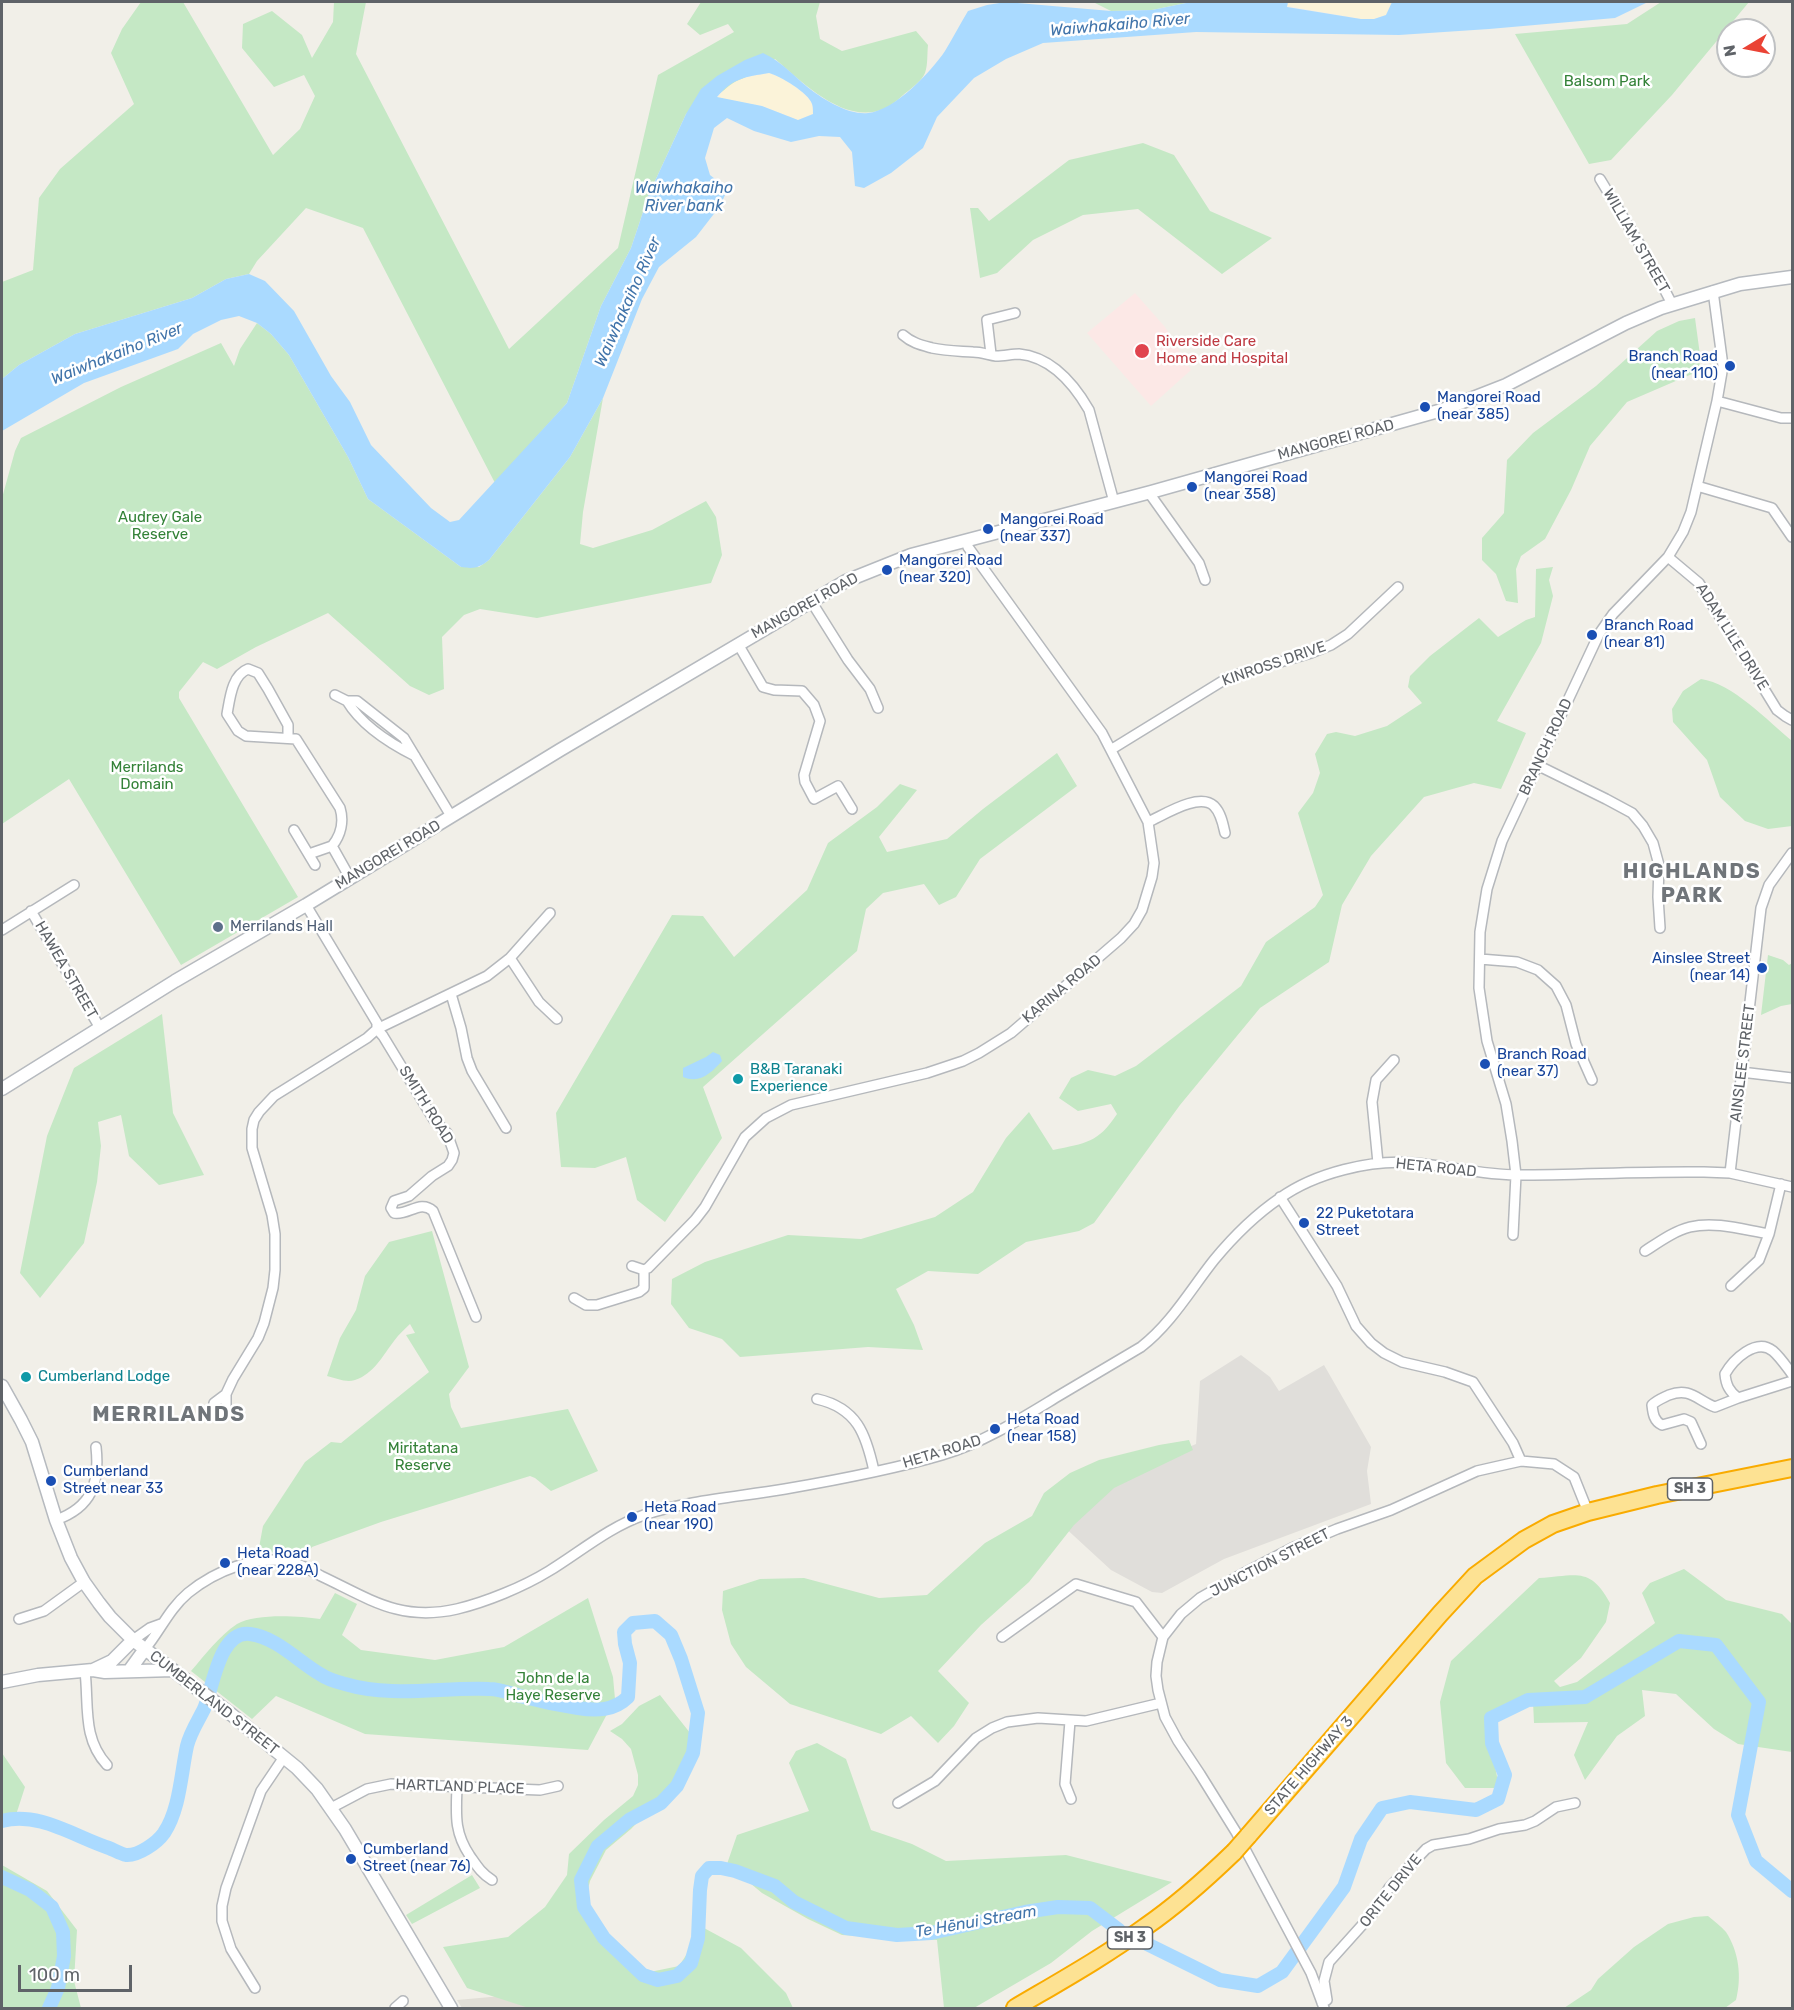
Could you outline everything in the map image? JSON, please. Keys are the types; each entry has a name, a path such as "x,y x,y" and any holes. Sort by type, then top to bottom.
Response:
{"highway":[{"name":"SH 3","path":"1588,1512 1657,1495 1792,1468"},
{"name":"STATE HIGHWAY 3","path":"1015,2008 1101,1957 1147,1926 1200,1884 1234,1852 1475,1576 1524,1540 1554,1524 1588,1512"}],"street":[{"name":"WILLIAM STREET","path":"1600,179 1648,258 1672,304"},
{"name":"MANGOREI ROAD","path":"2,1089 175,981 846,581 887,564 966,541 1442,410 1506,385 1626,323 1672,304 1740,284 1792,277"},
{"name":"BRANCH ROAD","path":"1513,1234 1516,1175 1506,1104 1487,1041 1479,988 1480,932 1486,889 1502,841 1605,624 1668,557 1683,532 1697,486 1723,366 1713,291"},
{"path":"991,354 987,320 1015,313"},
{"path":"903,335 910,342 943,350 980,352 996,356 1017,354 1038,358 1055,368 1082,398 1094,423 1114,502"},
{"path":"1717,401 1792,418"},
{"path":"1697,486 1772,508 1792,537"},
{"path":"1150,492 1199,562 1205,580"},
{"name":"KARINA ROAD","path":"644,1270 695,1220 705,1207 740,1145 766,1118 791,1105 927,1073 979,1053 1011,1033 1121,938 1134,924 1142,910 1151,885 1154,863 1148,822 1112,749 968,547 966,541"},
{"name":"ADAM LILE DRIVE","path":"1668,557 1699,583 1778,710 1792,720"},
{"name":"KINROSS DRIVE","path":"1112,749 1228,677 1331,645 1348,634 1398,587"},
{"path":"811,601 848,660 870,689 878,708"},
{"path":"738,644 763,687 802,691 814,705 820,721 805,768 806,782 814,799 838,786 852,808"},
{"path":"288,738 288,725 263,681 258,674 248,669 244,670 238,676 226,714 238,730 246,736 296,740 343,816 338,838 332,846 309,854"},
{"path":"335,695 347,701 355,714 371,730 415,756 451,816"},
{"path":"1537,765 1632,813 1642,826 1653,843 1659,865 1660,927"},
{"path":"1148,822 1199,801 1215,807 1221,816 1225,833"},
{"path":"294,830 315,865"},
{"path":"332,846 350,878"},
{"name":"AINSLEE STREET","path":"1730,1173 1761,908 1769,885 1792,853"},
{"path":"2,930 74,885"},
{"name":"SMITH ROAD","path":"306,905 377,1023 376,1029 383,1036 434,1120 447,1133 454,1154 448,1166 432,1176 409,1196 394,1201 391,1208 394,1213 399,1214 419,1207 429,1207 434,1211 476,1317"},
{"name":"HAWEA STREET","path":"31,911 100,1028"},
{"path":"226,1394 264,1323 273,1288 275,1234 272,1215 252,1149 252,1129 259,1112 274,1096 367,1038 376,1029 487,976 510,958 550,913"},
{"path":"510,958 539,1002 556,1019"},
{"path":"1480,959 1517,962 1538,970 1556,986 1566,1005 1576,1044 1592,1080"},
{"path":"451,994 472,1071 506,1128"},
{"path":"1378,1163 1372,1102 1376,1080 1394,1060"},
{"path":"1741,1071 1792,1078"},
{"name":"HETA ROAD","path":"145,1650 161,1624 188,1593 234,1567 264,1560 292,1562 386,1607 416,1614 456,1609 490,1599 545,1573 616,1527 642,1516 714,1499 784,1489 874,1471 942,1455 984,1439 1010,1426 1141,1347 1158,1332 1244,1227 1280,1197 1298,1187 1337,1172 1378,1163 1412,1163 1482,1173 1516,1175 1676,1171 1730,1173 1792,1187"},
{"path":"1731,1286 1759,1260 1769,1234 1781,1184"},
{"path":"1280,1197 1336,1286 1356,1326 1371,1343 1402,1362 1445,1372 1473,1382 1521,1461"},
{"path":"1645,1251 1669,1235 1689,1227 1709,1225 1769,1234"},
{"path":"574,1298 586,1305 597,1305 639,1293 644,1288 644,1270 632,1266"},
{"path":"1738,1398 1729,1390 1725,1374 1739,1356 1750,1350 1761,1347 1771,1349 1792,1374"},
{"path":"1701,1444 1691,1422 1684,1419 1662,1425 1657,1423 1652,1405 1678,1392 1688,1392 1715,1407 1792,1381"},
{"name":"CUMBERLAND STREET","path":"2,1386 32,1443 56,1520 71,1558 84,1582 110,1617 133,1640 285,1757 309,1780 331,1808 452,2008"},
{"path":"817,1399 840,1407 861,1428 867,1440 874,1471"},
{"path":"56,1520 80,1508 90,1496 97,1474 96,1447"},
{"name":"JUNCTION STREET","path":"1323,2006 1311,1973 1236,1832 1165,1717 1156,1676 1163,1637 1181,1614 1200,1598 1244,1573 1337,1529 1392,1510 1478,1471 1521,1461 1554,1464 1574,1477 1588,1512"},
{"path":"19,1618 44,1611 84,1582"},
{"path":"1002,1637 1076,1584 1136,1602 1163,1637"},
{"name":"HETA ROAD","path":"133,1640 150,1628 161,1624"},
{"path":"89,1670 112,1661 133,1640"},
{"path":"129,1671 145,1650"},
{"path":"89,1670 91,1738 94,1749 108,1765"},
{"path":"2,1682 38,1675 89,1670 105,1672 173,1670"},
{"path":"898,1803 935,1781 976,1738 1007,1722 1023,1719 1070,1721 1101,1718 1161,1703"},
{"path":"1070,1721 1065,1784 1071,1799"},
{"path":"255,1988 231,1949 222,1920 222,1906 226,1888 261,1791 285,1757"},
{"name":"HARTLAND PLACE","path":"331,1808 359,1793 391,1784 540,1790 558,1786"},
{"path":"457,1787 457,1827 461,1842 481,1873 492,1880"},
{"name":"ORITE DRIVE","path":"1323,2006 1328,2000 1324,1982 1329,1962 1373,1913 1389,1888 1426,1849 1433,1845 1468,1839 1498,1829 1525,1825 1556,1807 1575,1803"},
{"path":"395,2008 403,2001"}],"shaded area":[{"name":"Riverside Care Home and Hospital","path":"1135,293 1165,327 1191,370 1151,406 1087,333"},
{"path":"1241,1355 1270,1377 1279,1391 1324,1365 1371,1447 1367,1471 1371,1504 1224,1559 1162,1593 1152,1592 1111,1570 1061,1524 1119,1477 1196,1444 1200,1381"},
{"path":"524,1994 569,2008 462,2008 457,2000"}],"green space":[{"path":"141,2 183,2 273,155 300,129 315,96 304,75 274,87 242,48 243,24 272,11 302,35 312,58 333,22 334,2 366,2 356,54 509,349 618,248 658,75 734,32 728,24 700,35 687,24 701,2 820,2 816,16 820,39 842,51 916,31 928,45 927,63 923,76 912,88 886,108 869,112 852,111 819,95 775,59 686,114 649,194 631,248 601,306 567,403 495,483 363,228 306,208 257,261 249,274 226,279 192,298 75,334 19,365 2,379 2,282 33,270 39,198 60,169 134,104 111,53 122,29"},
{"path":"1093,2 1191,2 1152,10 1111,11"},
{"name":"Balsom Park","path":"1661,2 1749,2 1736,18 1716,18 1716,42 1672,95 1611,160 1589,164 1515,34 1627,24"},
{"path":"1143,143 1174,155 1210,211 1272,238 1222,274 1138,209 1083,215 1033,240 997,273 980,278 970,208 978,208 989,221 1069,160"},
{"path":"1695,318 1700,355 1699,371 1627,402 1590,446 1571,490 1545,539 1521,556 1516,569 1518,603 1506,601 1496,574 1482,560 1482,538 1504,513 1507,460 1533,433 1596,386 1657,331 1679,321"},
{"path":"257,323 271,334 289,355 348,457 368,499 461,567 479,567 489,560 570,457 603,398 583,512 580,544 593,548 652,530 706,501 716,517 722,555 711,583 537,618 480,609 464,615 442,637 444,689 429,695 410,686 328,613 256,647 217,669 203,662 179,692 179,698 298,897 181,965 69,779 2,824 2,498 21,438 121,387 221,343 234,366 240,349"},
{"path":"1553,567 1549,580 1553,596 1541,643 1497,721 1526,733 1501,789 1474,783 1424,797 1371,856 1342,905 1329,962 1260,1008 1180,1105 1094,1223 1079,1231 1026,1242 978,1274 928,1271 896,1289 914,1325 923,1350 868,1347 740,1357 722,1339 689,1328 671,1304 672,1279 705,1262 788,1235 861,1239 935,1217 973,1192 1006,1138 1029,1112 1053,1150 1083,1143 1104,1131 1117,1114 1111,1104 1078,1111 1059,1098 1071,1078 1088,1070 1115,1076 1136,1066 1241,986 1266,942 1315,907 1323,895 1298,813 1313,793 1320,773 1315,754 1327,734 1336,732 1355,736 1387,726 1422,703 1408,687 1410,676 1430,656 1479,618 1498,637 1535,617 1536,569"},
{"path":"1701,679 1713,682 1737,695 1792,741 1792,826 1768,829 1745,821 1720,797 1707,760 1673,722 1672,709 1683,691"},
{"path":"1057,753 1077,786 980,859 956,897 939,905 924,884 883,893 866,909 857,951 703,1087 722,1138 665,1222 637,1200 626,1157 595,1168 561,1167 556,1113 672,915 703,916 734,957 807,890 828,843 877,807 900,784 917,790 879,837 887,852 947,839"},
{"path":"1768,955 1783,960 1789,965 1792,963 1792,1004 1761,1015"},
{"path":"162,1014 173,1113 204,1175 159,1185 129,1156 121,1115 98,1122 101,1146 97,1182 84,1243 40,1298 20,1273 47,1136 74,1068"},
{"name":"Miritatana Reserve","path":"432,1231 469,1367 449,1394 451,1407 461,1428 568,1409 598,1471 551,1491 530,1476 381,1522 312,1547 303,1561 280,1552 258,1553 263,1526 305,1462 331,1442 341,1443 429,1372 406,1335 415,1333 410,1324 396,1338 373,1369 362,1377 348,1381 327,1376 340,1338 356,1310 365,1276 389,1242"},
{"path":"1189,1440 1193,1450 1114,1488 1074,1525 1029,1582 981,1625 938,1671 969,1703 954,1726 938,1743 911,1716 881,1734 790,1704 746,1667 731,1644 722,1610 723,1591 760,1579 804,1578 879,1598 927,1595 985,1543 1032,1516 1044,1493 1070,1473 1099,1460"},
{"path":"1684,1569 1726,1600 1782,1614 1792,1624 1792,1752 1738,1744 1714,1729 1676,1694 1642,1690 1645,1716 1617,1736 1585,1780 1574,1755 1588,1722 1534,1723 1533,1702 1509,1711 1498,1722 1493,1740 1499,1788 1465,1788 1446,1763 1440,1702 1451,1661 1539,1578 1581,1576 1596,1583 1610,1603 1606,1622 1581,1658 1554,1681 1560,1687 1577,1682 1655,1623 1642,1593 1650,1583"},
{"name":"John de la Haye Reserve","path":"335,1593 357,1604 342,1635 361,1650 435,1660 504,1647 588,1598 613,1677 615,1699 588,1750 365,1734 276,1696 252,1719 191,1671 218,1640 237,1624 266,1617 290,1616 320,1619"},
{"path":"660,1695 698,1743 686,1765 660,1799 631,1829 606,1850 590,1881 585,1901 592,1919 610,1942 633,1963 650,1972 679,1966 704,1928 741,1948 786,1993 793,2008 529,2008 467,1988 443,1947 508,1937 545,1907 567,1875 569,1854 633,1796 638,1785 638,1775 631,1749 610,1731 622,1724 639,1706"},
{"path":"817,1743 846,1759 871,1830 912,1844 946,1861 1066,1855 1172,1882 1092,1931 1051,1963 974,2008 944,2008 937,1940 842,1935 762,1893 727,1864 737,1835 809,1811 789,1763 796,1751"},
{"path":"2,1753 25,1787 15,1818 2,1817"},
{"path":"2,1865 47,1891 77,1930 74,1981 81,2008 2,2008"},
{"path":"472,1875 480,1888 412,1924 406,1915"},
{"path":"1708,1916 1726,1932 1734,1948 1738,1965 1739,1982 1736,2000 1725,2008 1564,2008 1591,1990 1598,1979 1634,1947 1668,1924"}],"sand":[{"path":"1288,2 1392,3 1386,15 1374,19 1361,19 1287,6"},
{"path":"769,73 800,90 812,104 813,114 798,120 762,106 717,98 735,82"}],"water":[{"name":"Waiwhakaiho River bank","path":"1006,2 1111,11 1152,10 1191,2 1288,2 1287,7 1374,19 1386,15 1392,2 1648,2 1615,18 1489,29 1399,35 1196,32 1043,43 1006,59 974,78 937,117 923,148 891,173 864,188 855,186 852,152 840,137 819,136 791,142 754,131 727,118 714,128 705,158 710,175 720,183 725,195 720,206 696,237 659,267 642,299 603,398 570,457 489,560 476,567 461,567 368,499 348,457 289,355 271,334 257,323 239,316 221,320 193,334 178,349 84,383 2,431 2,379 19,365 75,334 192,298 226,279 249,274 265,281 294,311 331,376 350,402 371,445 431,508 450,522 459,520 567,403 601,306 631,248 649,194 686,114 701,89 717,76 763,53 777,61 832,104 854,112 878,111 900,98 931,69 945,51 968,11","holes":["769,73 794,85 806,95 812,104 813,114 798,120 762,106 717,97 728,86 740,79"]},
{"path":"713,1052 720,1055 722,1061 709,1073 695,1079 683,1077 683,1068"}],"waterway":[{"name":"Te Hēnui Stream","path":"2,1821 30,1819 43,1822 126,1855 152,1845 164,1833 174,1813 188,1741 204,1709 219,1662 224,1650 239,1635 260,1636 326,1677 363,1688 399,1691 493,1689 556,1704 598,1710 617,1705 628,1697 630,1663 624,1632 633,1623 655,1621 671,1635 698,1713 693,1753 677,1786 661,1803 629,1820 598,1846 581,1880 584,1907 604,1938 643,1975 658,1980 677,1976 691,1963 698,1938 702,1876 709,1868 735,1871 775,1886 794,1902 846,1928 897,1935 931,1933 1058,1907 1090,1908 1119,1930"},
{"name":"Te Hēnui Stream","path":"1145,1943 1220,1980 1258,1986 1282,1972 1344,1887 1361,1839 1382,1808 1410,1802 1476,1810 1498,1799 1505,1775 1492,1743 1491,1718 1528,1700 1585,1697 1679,1641 1716,1645 1759,1702 1738,1815 1756,1861 1792,1891"},
{"name":"Te Hēnui Stream","path":"2,1877 30,1890 52,1907 63,1932 64,1956 58,1988 49,2008"}],"place":[{"name":"Riverside Care Home and Hospital","path":"1142,351"},
{"name":"Branch Road (near 110)","path":"1730,366"},
{"name":"Mangorei Road (near 385)","path":"1425,407"},
{"name":"Mangorei Road (near 358)","path":"1192,487"},
{"name":"Mangorei Road (near 337)","path":"988,529"},
{"name":"Mangorei Road (near 320)","path":"887,570"},
{"name":"Branch Road (near 81)","path":"1592,635"},
{"name":"Merrilands Hall","path":"218,927"},
{"name":"Ainslee Street (near 14)","path":"1762,968"},
{"name":"Branch Road (near 37)","path":"1485,1064"},
{"name":"B&B Taranaki Experience","path":"738,1079"},
{"name":"22 Puketotara Street","path":"1304,1223"},
{"name":"Cumberland Lodge","path":"26,1377"},
{"name":"Heta Road (near 158)","path":"995,1429"},
{"name":"Cumberland Street near 33","path":"51,1481"},
{"name":"Heta Road (near 190)","path":"632,1517"},
{"name":"Heta Road (near 228A)","path":"225,1563"},
{"name":"Cumberland Street (near 76)","path":"351,1859"}],"district":[{"name":"HIGHLANDS PARK","path":"1692,884"},
{"name":"MERRILANDS","path":"169,1415"}],"water label":[{"name":"Waiwhakaiho River","path":"1120,25"},
{"name":"Waiwhakaiho River","path":"628,302"},
{"name":"Waiwhakaiho River","path":"117,354"}],"park label":[{"name":"Audrey Gale Reserve","path":"160,526"},
{"name":"Merrilands Domain","path":"147,776"}]}
